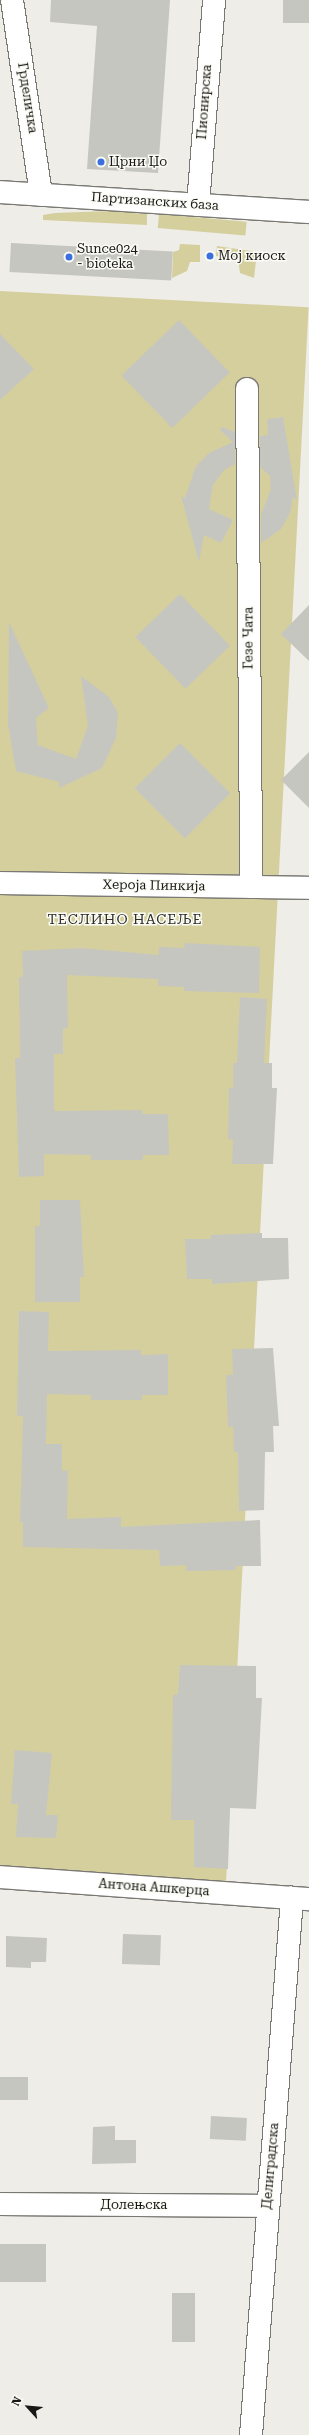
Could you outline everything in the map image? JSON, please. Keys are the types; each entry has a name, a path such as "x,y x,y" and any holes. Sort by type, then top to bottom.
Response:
{"street":[{"name":"Грделичка","path":"12,0 41,195"},
{"name":"Пионирска","path":"198,205 214,0"},
{"name":"Партизанских база","path":"0,192 309,212"},
{"name":"Гезе Чата","path":"248,389 251,887"},
{"name":"Хероја Пинкија","path":"0,884 309,888"},
{"name":"Антона Ашкерца","path":"0,1877 301,1898"},
{"name":"Делиградска","path":"251,2435 267,2206 301,1898"},
{"name":"Долењска","path":"0,2204 267,2206"}],"shaded area":[{"path":"109,211 147,214 147,225 43,220 43,215 55,213"},
{"path":"159,214 247,222 245,236 158,228"},
{"path":"180,244 200,245 200,262 190,262 187,271 172,278 173,252 179,250"},
{"path":"217,246 257,252 254,278 240,273 238,258 216,256"},
{"path":"0,291 309,307 226,1886 0,1874"}],"building":[{"path":"51,0 170,0 158,173 87,169 97,26 50,22"},
{"path":"283,0 309,0 309,23 283,23"},
{"path":"11,243 173,251 171,280 9,272"},
{"path":"179,320 230,373 172,428 121,376"},
{"path":"0,334 34,369 0,400"},
{"path":"283,417 297,500 293,497 290,513 281,529 261,543 261,515 271,489 270,476 260,467 260,436 268,435 267,419"},
{"path":"222,427 235,432 235,464 224,470 213,485 209,509 233,520 221,543 204,535 199,562 181,496 185,498 196,466 209,453 233,442 220,430"},
{"path":"180,594 230,646 185,689 135,637"},
{"path":"309,605 309,661 281,634"},
{"path":"9,622 49,708 36,718 38,745 76,759 88,726 81,676 109,697 118,713 116,738 102,768 59,788 59,782 16,771 8,724"},
{"path":"180,743 230,793 185,838 135,788"},
{"path":"309,752 309,808 281,780"},
{"path":"185,943 260,947 259,993 184,991 184,987 158,986 158,979 67,975 68,1028 63,1028 63,1054 54,1054 54,1111 142,1110 142,1114 168,1114 169,1155 143,1155 143,1160 91,1160 91,1155 44,1154 44,1176 19,1177 15,1058 20,1058 19,977 23,977 22,951 81,948 159,955 159,947 184,948"},
{"path":"240,997 267,999 264,1063 272,1063 272,1088 277,1088 273,1164 232,1164 233,1140 228,1139 229,1088 233,1088 233,1063 237,1063"},
{"path":"40,1200 80,1200 84,1277 80,1277 80,1302 35,1302 35,1226 40,1226"},
{"path":"262,1233 262,1238 288,1238 289,1279 212,1284 212,1279 187,1279 185,1239 211,1239 211,1235"},
{"path":"19,1311 49,1312 48,1351 141,1350 141,1355 168,1354 168,1395 142,1395 142,1400 91,1400 91,1395 47,1394 46,1444 62,1444 62,1471 68,1470 67,1519 121,1517 121,1527 260,1520 261,1566 236,1566 236,1570 186,1571 186,1565 160,1566 159,1550 23,1547 23,1522 20,1522 23,1416 17,1416"},
{"path":"273,1348 279,1426 273,1426 274,1452 265,1452 264,1510 239,1511 238,1452 234,1452 233,1426 228,1427 226,1375 233,1375 232,1349"},
{"path":"180,1665 256,1666 256,1698 262,1698 256,1809 230,1808 228,1869 194,1867 194,1820 171,1820 173,1695 178,1694"},
{"path":"15,1750 52,1753 46,1815 58,1815 56,1838 16,1837 18,1804 11,1804"},
{"path":"123,1934 161,1935 160,1965 122,1964"},
{"path":"6,1936 47,1938 46,1962 31,1962 31,1968 6,1967"},
{"path":"0,2077 28,2077 28,2100 0,2100"},
{"path":"211,2116 247,2118 246,2141 210,2139"},
{"path":"115,2126 115,2140 136,2140 136,2163 92,2164 93,2127"},
{"path":"0,2244 46,2244 46,2282 0,2282"},
{"path":"172,2293 195,2293 195,2342 172,2342"}],"place":[{"name":"Црни Џо","path":"101,162"},
{"name":"Мој киоск","path":"210,256"},
{"name":"Sunce024 - bioteka","path":"69,257"}],"district":[{"name":"ТЕСЛИНО НАСЕЉЕ","path":"125,919"}]}
